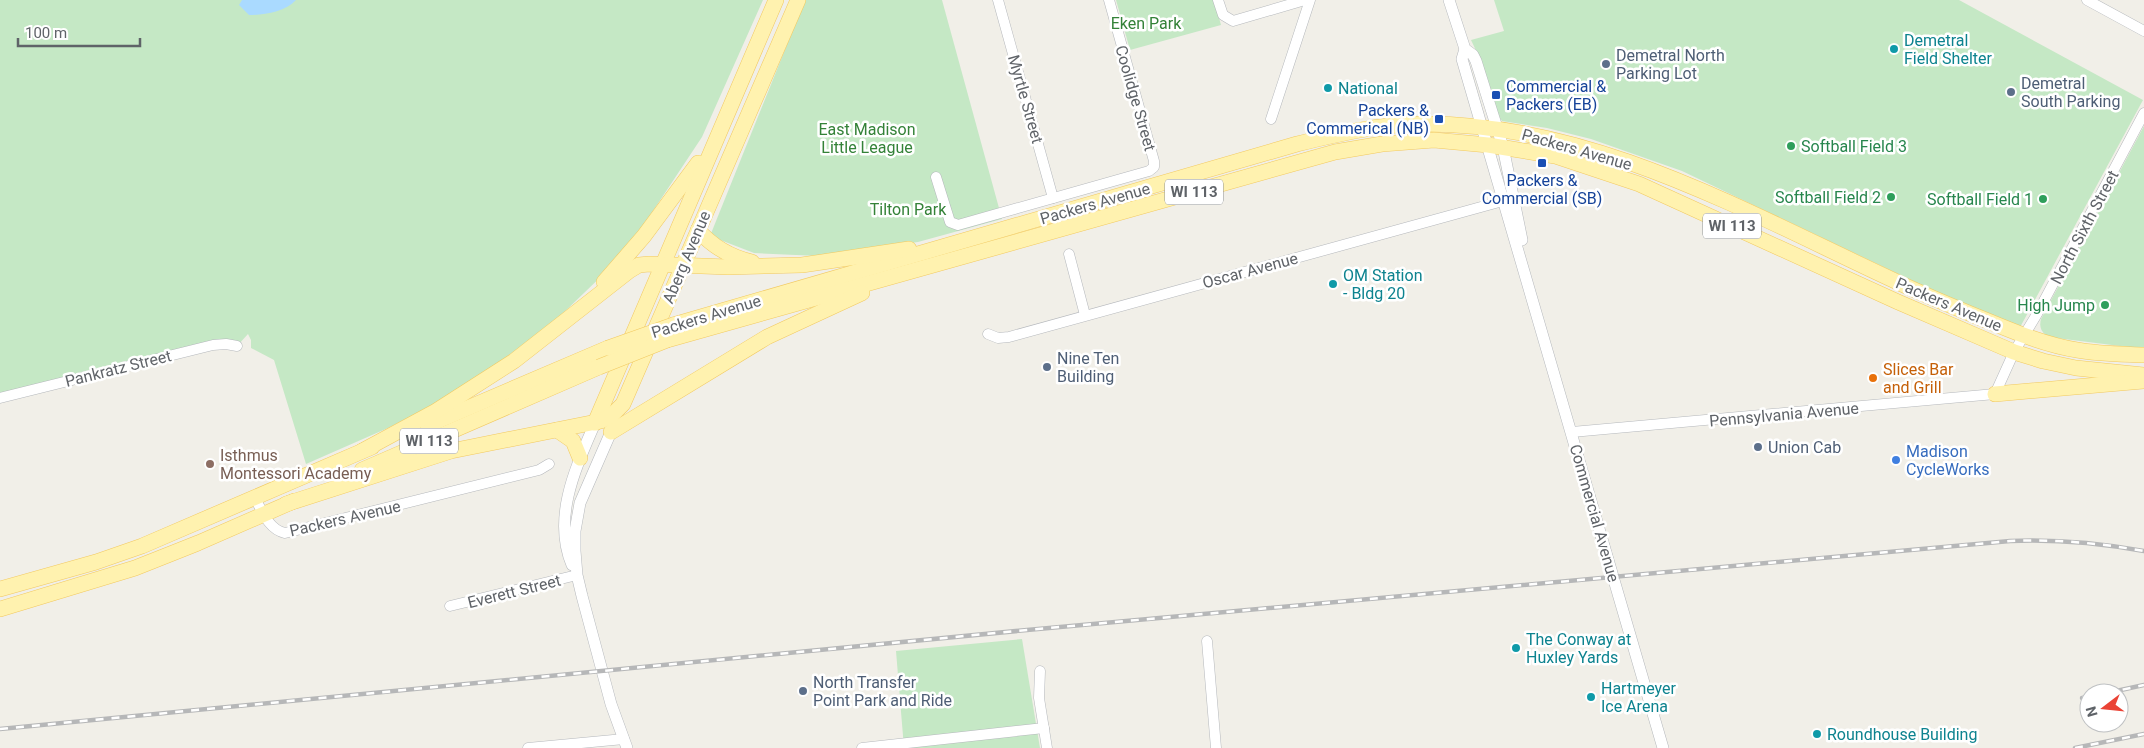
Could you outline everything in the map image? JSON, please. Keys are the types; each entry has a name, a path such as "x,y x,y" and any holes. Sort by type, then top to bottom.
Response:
{"main road":[{"name":"Aberg Avenue","path":"595,423 776,0"},
{"name":"Aberg Avenue","path":"624,401 798,0"},
{"name":"Packers Avenue","path":"0,589 96,562 142,546 608,348 673,325 1337,134 1382,127 1420,124 1498,129 1561,141 1660,172 1934,300 2024,336"},
{"name":"Packers Avenue","path":"0,609 135,568 264,514 599,367 667,340 1336,152 1382,144 1434,140 1495,146 1555,156 1638,184 1898,302 2014,352"},
{"path":"558,326 607,278 644,236 714,142"},
{"path":"698,230 712,244 729,254 746,261 768,266"},
{"path":"362,451 465,394 514,362 633,268 646,264 768,266 812,264 960,242"},
{"path":"611,432 767,337 846,299 912,272"},
{"path":"624,401 620,379 646,316 647,303"},
{"name":"WI 113","path":"2024,336 2078,351 2144,355"},
{"name":"WI 113","path":"2014,352 2076,368 2144,375"},
{"path":"1995,394 2144,381"},
{"path":"624,401 642,406 659,403"},
{"path":"286,504 451,451 595,423 607,419 624,401"},
{"path":"557,430 574,441 580,458"}],"street":[{"name":"Myrtle Street","path":"998,0 1053,198"},
{"name":"Coolidge Street","path":"1053,198 1154,167 1154,161 1109,0"},
{"path":"1218,0 1222,13 1228,20 1235,21 1306,0"},
{"path":"1271,119 1310,0"},
{"name":"Commercial Avenue","path":"1449,0 1465,49 1462,59 1483,127 1495,146 1527,277 1663,748"},
{"path":"2087,0 2144,31"},
{"name":"Commercial Avenue","path":"1465,49 1473,55 1476,61 1498,129 1495,146"},
{"name":"North Sixth Street","path":"1995,394 2014,352 2144,113"},
{"path":"936,177 951,224 958,225 1053,198"},
{"name":"Oscar Avenue","path":"988,334 998,338 1009,338 1085,315 1509,199"},
{"path":"1069,254 1085,315"},
{"name":"Pankratz Street","path":"0,398 213,345 226,344 237,346"},
{"name":"Pennsylvania Avenue","path":"1572,432 1995,394"},
{"name":"Aberg Avenue","path":"577,575 575,531 580,503 624,401"},
{"name":"Aberg Avenue","path":"595,423 580,458 569,492 564,520 568,556 577,575 622,744"},
{"name":"Packers Avenue","path":"255,498 264,514 279,531 290,532 539,470 549,464"},
{"name":"Everett Street","path":"450,606 577,575"},
{"path":"1207,641 1216,748"},
{"path":"1040,671 1039,698 1047,748"},
{"path":"862,748 1044,728"},
{"path":"528,748 622,744"}],"green space":[{"path":"0,0 763,0 702,137 645,223 613,265 556,320 518,349 441,401 388,428 306,464 274,360 251,348 251,340 248,334 237,346 226,344 0,398"},
{"name":"East Madison Little League","path":"805,0 942,0 1002,219 918,242 818,256 754,253 710,236"},
{"name":"Eken Park","path":"1116,0 1214,0 1221,25 1130,50"},
{"path":"1494,0 1959,0 2143,100 2018,331 1682,171 1591,139 1547,128 1502,121 1498,116 1481,61 1471,40 1504,31"},
{"path":"2144,126 2144,349 2048,337 2041,329 2041,319"},
{"path":"1022,639 1040,748 904,748 896,651"}],"water":[{"path":"242,0 296,0 280,10 249,15 239,5"}],"railway":[{"path":"0,729 1027,630 2010,541 2077,542 2144,551"},
{"path":"2129,688 2144,685"},
{"path":"2075,748 2144,734"}],"place":[{"name":"Demetral Field Shelter","path":"1894,49"},
{"name":"Demetral North Parking Lot","path":"1606,64"},
{"name":"National","path":"1328,88"},
{"name":"Demetral South Parking","path":"2011,92"},
{"name":"Commercial & Packers (EB)","path":"1496,95"},
{"name":"Packers & Commerical (NB)","path":"1439,119"},
{"name":"Softball Field 3","path":"1791,146"},
{"name":"Packers & Commercial (SB)","path":"1542,163"},
{"name":"Softball Field 2","path":"1891,197"},
{"name":"Softball Field 1","path":"2043,199"},
{"name":"OM Station - Bldg 20","path":"1333,284"},
{"name":"High Jump","path":"2105,305"},
{"name":"Nine Ten Building","path":"1047,367"},
{"name":"Slices Bar and Grill","path":"1873,378"},
{"name":"Union Cab","path":"1758,447"},
{"name":"Madison CycleWorks","path":"1896,460"},
{"name":"Isthmus Montessori Academy","path":"210,464"},
{"name":"The Conway at Huxley Yards","path":"1516,648"},
{"name":"North Transfer Point Park and Ride","path":"803,691"},
{"name":"Hartmeyer Ice Arena","path":"1591,697"},
{"name":"Roundhouse Building","path":"1817,734"}],"park label":[{"name":"Tilton Park","path":"908,209"}]}
